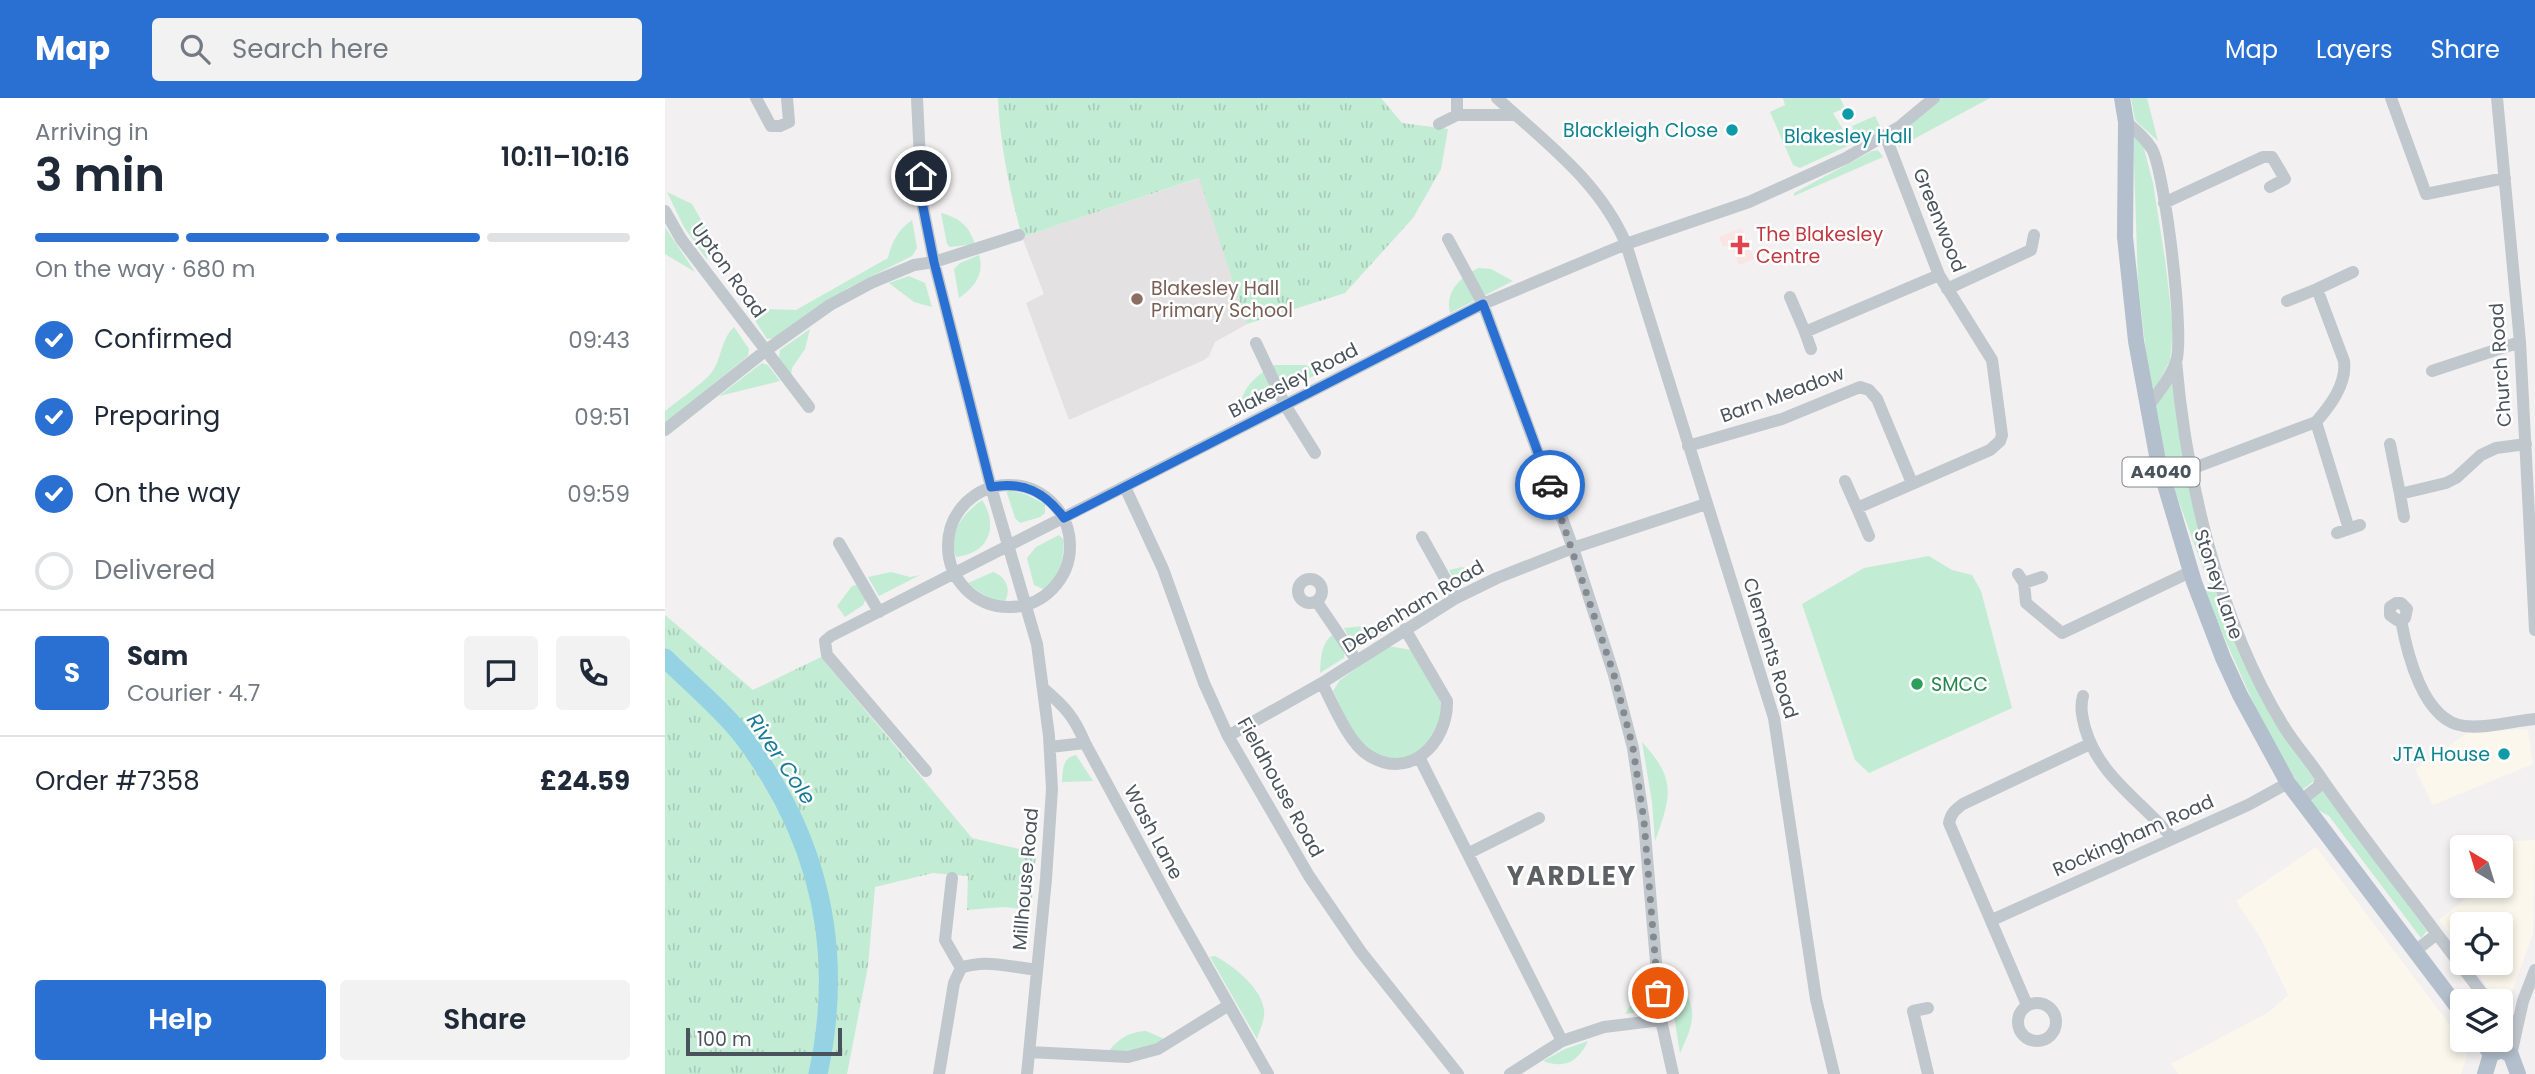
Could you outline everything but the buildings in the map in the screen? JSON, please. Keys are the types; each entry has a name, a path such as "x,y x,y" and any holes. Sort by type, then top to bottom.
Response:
{"main road":[{"name":"Stoney Lane","path":"2122,98 2126,122 2125,237 2133,317 2158,461 2192,577 2234,683 2288,783 2450,997"},
{"path":"2485,1074 2491,1054 2502,1050 2511,1055 2518,1074"}],"street":[{"path":"756,98 771,126 789,122 787,98"},
{"path":"917,98 922,202 934,262 1007,547 1037,644 1043,688"},
{"path":"1457,98 1457,115"},
{"name":"Clements Road","path":"1497,98 1561,153 1595,193 1626,244 1774,718 1816,999 1834,1074"},
{"path":"1439,124 1457,115 1511,111 1519,98"},
{"name":"Blakesley Road","path":"926,771 827,654 825,641 831,636 1483,304 1626,244 1782,189 1846,158 1885,135 1934,98"},
{"path":"2391,98 2426,194 2505,178"},
{"name":"Church Road","path":"2497,98 2520,342 2529,379 2526,444 2535,630"},
{"path":"2126,122 2140,133 2153,151 2164,203 2179,324 2176,361 2190,469 2217,574 2260,683 2284,726 2321,779 2479,989"},
{"name":"Greenwood","path":"1857,508 1990,450 2000,441 2002,435 1992,360 1939,275 1885,135"},
{"path":"2164,203 2263,157 2273,158 2284,179 2270,187"},
{"name":"Upton Road","path":"665,211 681,239 809,407"},
{"path":"665,430 765,351 830,305 871,283 914,265 934,262 1019,235"},
{"path":"1947,289 2031,250 2034,235"},
{"path":"1448,239 1483,304 1573,548 1614,675 1633,748 1644,821 1661,1020 1673,1074"},
{"path":"2287,301 2353,272"},
{"path":"1805,332 1939,275"},
{"path":"2190,469 2316,422 2334,398 2345,370 2317,289"},
{"path":"1790,297 1811,349"},
{"path":"2432,371 2520,342"},
{"path":"1256,343 1285,405 1315,453"},
{"path":"2147,408 2176,361"},
{"name":"Barn Meadow","path":"1688,446 1782,419 1860,387 1870,390 1877,399 1912,483"},
{"path":"2316,422 2349,529"},
{"path":"2390,444 2404,517"},
{"path":"2400,494 2446,483 2456,478 2481,455 2496,448 2526,444"},
{"path":"1845,481 1869,536"},
{"path":"1016,485 1028,488 1049,500 1064,518 1070,543 1061,577 1045,595 1024,605 997,606 973,596 954,574 948,553 954,517 970,498 991,487 1016,485"},
{"name":"Fieldhouse Road","path":"1125,488 1163,569 1204,683 1229,736 1309,876 1346,931 1458,1074"},
{"name":"Debenham Road","path":"1229,736 1322,683 1456,598 1497,578 1573,548 1706,504"},
{"path":"1422,537 1456,598"},
{"path":"839,543 879,612"},
{"path":"2042,577 2021,578 2026,603 2062,633 2192,577 2217,574"},
{"path":"1317,602 1357,660"},
{"path":"2401,620 2423,692 2429,703 2448,720 2467,727 2535,719"},
{"path":"1322,683 1353,741 1369,756 1388,764 1399,764 1427,752 1441,735 1447,701 1405,629"},
{"name":"Wash Lane","path":"1043,688 1073,716 1085,743 1268,1074"},
{"name":"Millhouse Road","path":"1027,1074 1047,879 1052,789 1043,688"},
{"path":"2084,696 2081,705 2090,744 2101,764 2172,838"},
{"path":"1050,747 1085,743"},
{"path":"2027,1005 1949,823 1954,811 1963,804 2090,744"},
{"path":"1419,757 1562,1041"},
{"path":"2300,801 2318,787 2321,779"},
{"name":"Rockingham Road","path":"1992,919 2248,805 2288,783"},
{"path":"1469,853 1539,818"},
{"path":"952,878 946,940 961,968"},
{"path":"2415,951 2437,934"},
{"path":"939,1074 954,983 961,968 972,964 987,964 1037,970"},
{"path":"2511,1055 2517,1023 2535,970"},
{"path":"1028,1052 1128,1057 1158,1049 1229,1005"},
{"path":"1928,1008 1913,1011 1928,1074"},
{"path":"1510,1074 1562,1041 1604,1027 1661,1020"},
{"path":"2513,1022 2517,1023"}],"shaded area":[{"name":"Blakesley Hall Primary School","path":"1200,178 1247,324 1215,342 1209,356 1204,360 1069,420 1026,303 1044,294 1022,237"},
{"name":"The Blakesley Centre","path":"1742,228 1754,259 1739,265 1731,244 1723,247 1719,237"},
{"path":"2528,729 2533,764 2433,805 2415,769 2469,732"},
{"path":"2535,840 2533,934 2513,989 2489,989 2479,975 2513,975 2513,912 2450,912 2450,935 2439,920 2466,898 2513,898 2513,841"},
{"path":"2316,847 2450,1025 2450,1052 2466,1052 2467,1056 2461,1074 2178,1074 2171,1064 2269,1012 2288,995 2260,937 2236,901"}],"green space":[{"path":"998,98 1381,98 1402,123 1448,129 1441,169 1413,218 1345,293 1247,324 1199,178 1022,237 1006,168"},
{"path":"1783,98 1840,98 1845,108 1833,113 1845,133 1853,129 1852,126 1875,116 1882,130 1800,168 1793,165 1770,112 1785,105"},
{"path":"1941,98 1990,98 1899,147 1896,141 1898,136"},
{"path":"2131,98 2147,98 2158,141 2135,120"},
{"path":"2133,132 2142,141 2153,183 2173,328 2170,361 2151,396 2138,283"},
{"path":"1878,150 1883,157 1794,196 1794,193"},
{"path":"667,192 692,204 708,232 707,260 684,227"},
{"path":"941,213 963,224 975,244 950,247 947,244"},
{"path":"912,220 917,248 912,256 848,288 775,338 767,339 751,314 765,309 796,310 888,258 896,236"},
{"path":"665,227 695,272 665,254"},
{"path":"979,255 981,268 977,280 959,298 954,269 960,263"},
{"path":"1478,268 1491,269 1513,281 1450,313 1450,298 1455,286"},
{"path":"909,276 925,283 932,307 914,302 889,283"},
{"path":"734,327 749,349 748,356 665,423 665,411 712,372 726,337"},
{"path":"810,329 805,349 792,368 791,376 779,358 780,350"},
{"path":"762,363 768,365 780,381 719,396"},
{"path":"1274,365 1306,365 1319,373 1238,415 1249,385"},
{"path":"2170,381 2173,382 2209,564 2204,571 2170,477 2153,407"},
{"path":"1006,490 1025,494 1045,504 1045,513 1020,523 1015,518"},
{"path":"982,500 990,519 988,537 976,550 956,557 955,532 963,518"},
{"path":"1059,535 1064,540 1060,568 1054,580 1043,589 1034,585 1027,558 1036,547"},
{"name":"SMCC","path":"1929,556 1952,570 1972,575 1981,591 2012,708 1869,773 1855,760 1802,604 1864,568"},
{"path":"1462,567 1484,574 1457,585 1449,570"},
{"path":"891,572 910,577 920,575 879,596 868,577"},
{"path":"993,572 1006,584 1008,592 1005,601 990,598 968,583"},
{"path":"2211,582 2217,585 2313,775 2315,780 2302,790 2264,727 2205,594 2205,587"},
{"path":"857,585 866,599 863,605 845,617 837,606 852,586"},
{"path":"665,615 753,690 821,657 972,838 1036,853 1031,910 1003,907 967,910 968,876 933,873 875,887 868,966 847,1074 665,1074"},
{"path":"1363,626 1383,633 1360,647 1352,644 1344,628"},
{"path":"1334,634 1345,650 1344,658 1320,673 1324,646"},
{"path":"1388,646 1412,650 1439,697 1442,713 1439,728 1432,740 1421,750 1394,758 1379,756 1360,743 1333,691 1340,680"},
{"path":"1642,742 1661,767 1668,789 1665,812 1655,841 1652,802"},
{"path":"1076,755 1093,781 1062,782 1066,761"},
{"path":"2323,790 2427,931 2421,938 2329,816 2316,809 2309,800"},
{"path":"1215,956 1240,973 1260,998 1264,1016 1257,1039 1210,957"},
{"path":"1667,973 1685,992 1692,1009 1690,1029 1680,1053"},
{"path":"1647,987 1645,1007 1638,1012 1625,1014 1636,996"},
{"path":"1146,1031 1167,1040 1127,1054 1107,1053 1124,1037"},
{"path":"1588,1041 1580,1054 1570,1062 1558,1064 1543,1061 1565,1049"}],"waterway":[{"name":"River Cole","path":"665,658 744,738 770,776 808,856 820,897 829,983 826,1028 818,1074"}],"way so far":[{"path":"1550,485 1614,675 1633,748 1644,821 1658,993"}],"place":[{"name":"Blakesley Hall","path":"1848,114"},
{"name":"Blackleigh Close","path":"1732,130"},
{"name":"The Blakesley Centre","path":"1740,245"},
{"name":"Blakesley Hall Primary School","path":"1137,299"},
{"name":"SMCC","path":"1917,684"},
{"name":"JTA House","path":"2504,754"}],"district":[{"name":"YARDLEY","path":"1572,876"}],"route":[{"path":"921,176 922,202 934,262 991,487 1016,485 1028,488 1049,500 1064,518 1483,304 1550,485"}]}
